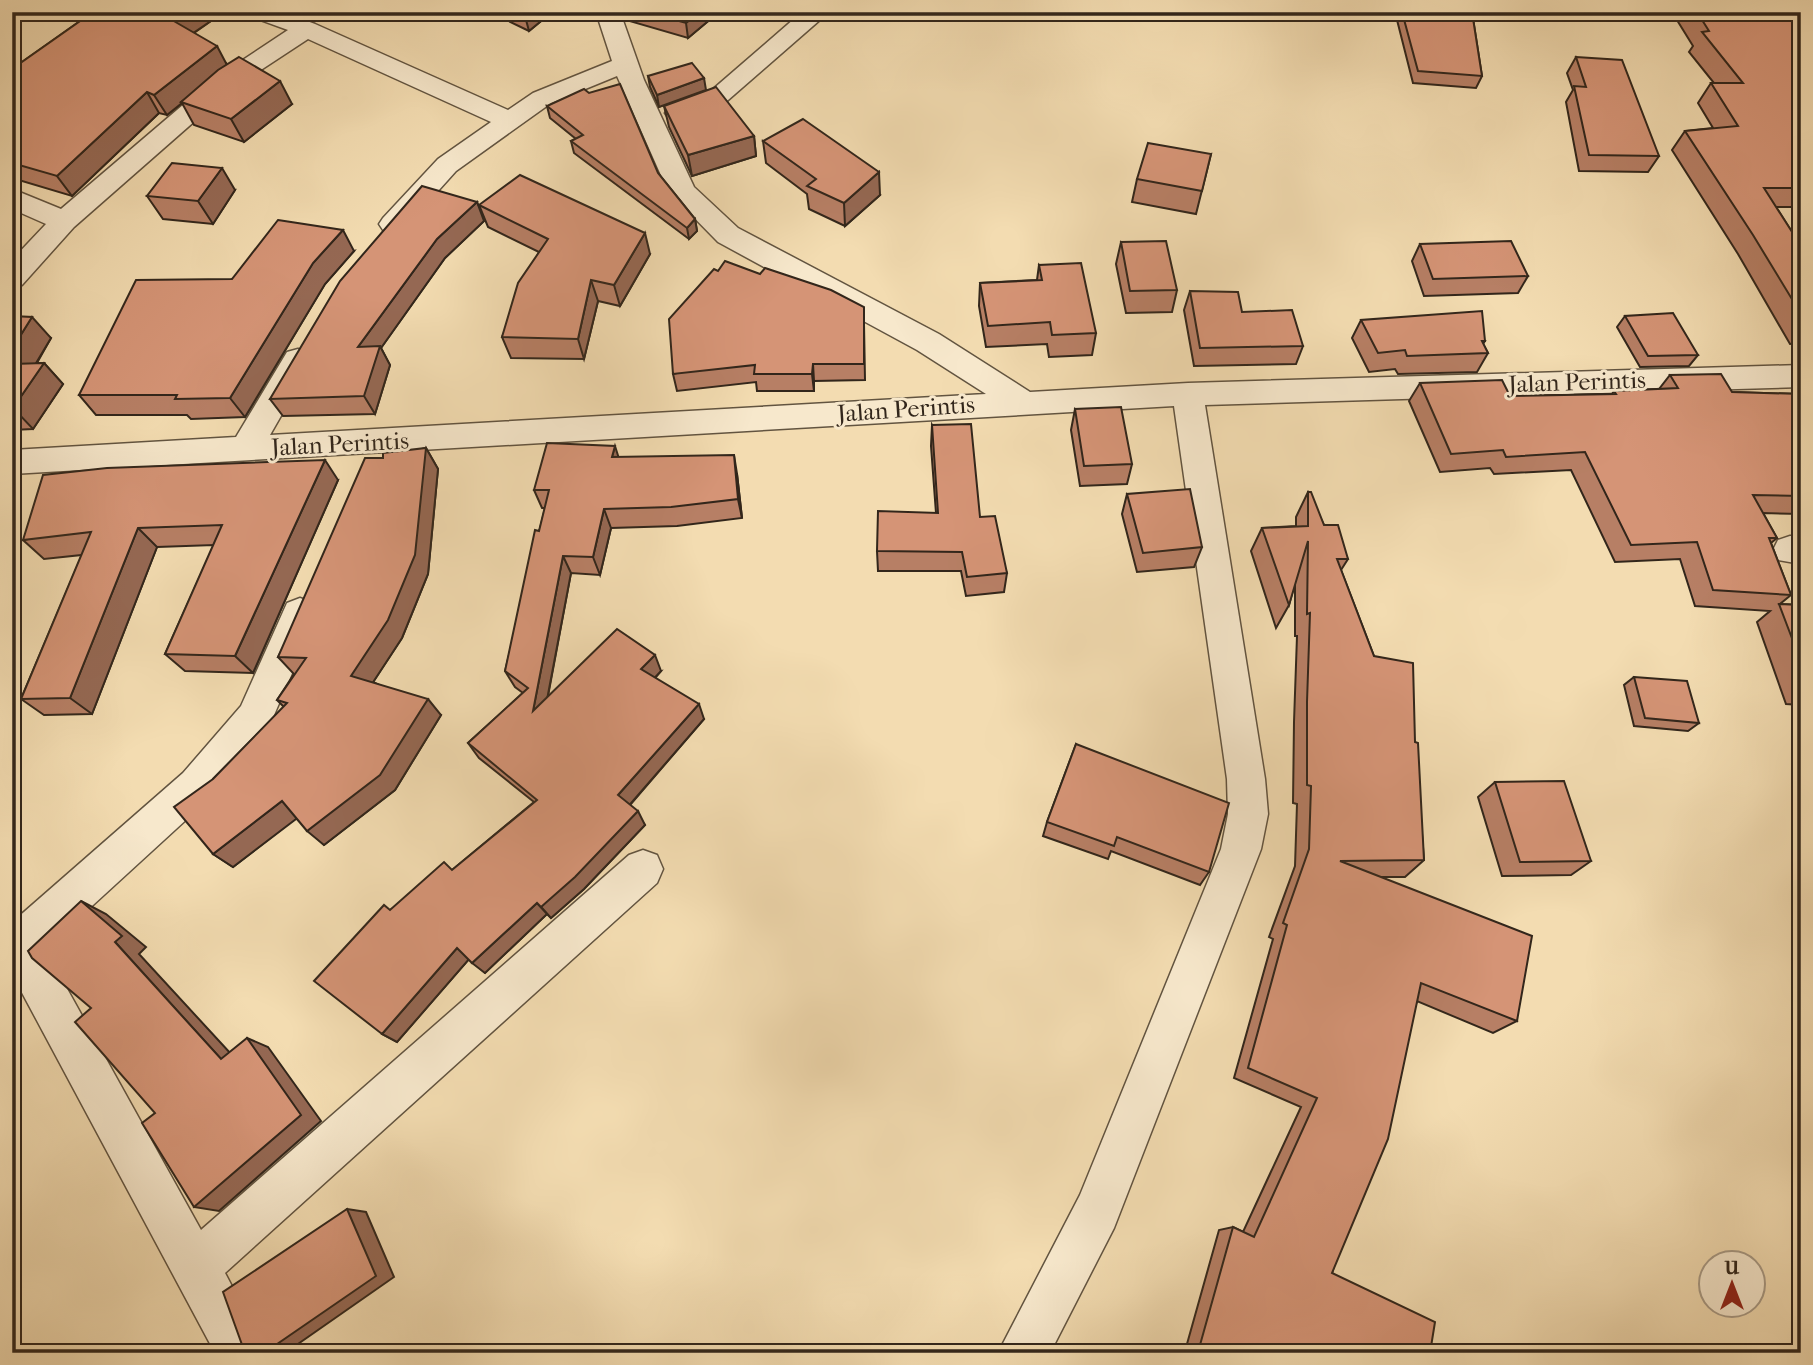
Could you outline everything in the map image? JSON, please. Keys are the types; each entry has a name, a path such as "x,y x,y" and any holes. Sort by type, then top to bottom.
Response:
{"street":[{"path":"260,12 306,29 511,121"},
{"path":"608,12 626,64 682,191 728,235 928,342 1021,402"},
{"path":"650,121 698,106 721,95 817,12"},
{"path":"1590,12 1652,12"},
{"path":"12,278 64,221 220,86 306,29"},
{"path":"379,241 447,165 541,97 626,64"},
{"path":"12,198 64,221"},
{"path":"245,449 311,337"},
{"name":"Jalan Perintis","path":"12,462 1021,402 1188,394 1801,376"},
{"path":"1023,1353 1097,1211 1241,849 1248,814 1246,779 1188,394"},
{"path":"359,480 375,442"},
{"path":"242,1353 16,941 197,786 255,717 315,580"},
{"path":"194,1267 643,869"}],"building":[{"path":"93,12 183,12 172,20 217,46 154,95 147,92 57,176 12,163 12,69"},
{"path":"646,12 699,12 686,23"},
{"path":"1402,12 1472,12 1482,76 1418,71"},
{"path":"1697,12 1801,12 1801,188 1764,188 1801,246 1801,314 1685,131 1738,126 1711,83 1743,83 1702,32 1709,31"},
{"path":"239,57 280,81 231,119 181,102 218,70"},
{"path":"1576,57 1622,60 1659,156 1589,155 1574,86 1586,87"},
{"path":"692,63 704,78 657,95 648,76"},
{"path":"620,84 658,173 695,219 687,228 571,141 583,135 547,106 584,89 589,93"},
{"path":"716,87 754,136 688,155 664,106"},
{"path":"803,119 879,172 844,203 807,186 816,179 763,141"},
{"path":"1148,143 1211,154 1202,191 1137,179"},
{"path":"172,163 222,168 198,201 147,196"},
{"path":"520,175 645,233 614,285 591,280 578,339 502,337 518,283 548,239 479,205"},
{"path":"422,186 477,202 437,239 358,347 380,346 364,396 270,399 340,281"},
{"path":"278,220 343,230 313,263 230,398 79,395 136,280 232,279"},
{"path":"1166,241 1177,290 1130,291 1121,242"},
{"path":"1511,241 1528,276 1433,279 1420,244"},
{"path":"725,261 760,274 765,268 831,290 864,307 864,364 813,364 812,374 754,374 755,365 673,374 669,319 714,269 718,271"},
{"path":"1081,263 1096,333 1052,335 1050,322 988,326 980,283 1042,280 1039,265"},
{"path":"1190,291 1238,292 1242,312 1292,310 1303,346 1200,348"},
{"path":"1482,311 1485,341 1482,341 1488,353 1407,356 1405,350 1378,353 1361,320"},
{"path":"1673,313 1698,355 1648,356 1625,316"},
{"path":"12,316 32,317 12,349"},
{"path":"44,363 13,408 12,408 12,364"},
{"path":"1721,374 1732,392 1801,394 1801,496 1753,495 1777,538 1769,538 1791,595 1713,590 1697,542 1631,545 1585,452 1506,457 1503,450 1451,454 1420,383 1502,380 1510,396 1616,394 1614,391 1678,388 1670,375"},
{"path":"1121,407 1132,464 1084,466 1075,409"},
{"path":"971,424 980,517 995,516 1007,573 967,577 962,552 877,551 878,511 938,513 932,425"},
{"path":"547,443 615,446 612,457 734,455 738,499 671,507 604,509 593,557 563,556 533,711 617,629 655,655 641,669 699,704 618,795 638,811 575,877 541,907 537,903 472,963 457,948 382,1034 314,981 384,905 390,910 444,862 452,870 537,800 468,743 528,688 505,671 535,530 539,531 549,490 534,490"},
{"path":"426,448 415,555 388,620 351,676 428,699 380,775 307,831 282,801 213,854 174,807 213,779 287,703 277,700 306,658 278,657 365,458 383,458 383,453"},
{"path":"325,460 235,656 165,654 222,525 138,528 70,698 21,699 91,532 23,540 43,475 107,468"},
{"path":"1190,489 1202,547 1143,553 1127,494"},
{"path":"1308,492 1311,492 1324,525 1338,525 1348,559 1337,559 1374,656 1413,663 1415,742 1418,743 1424,860 1340,861 1532,936 1517,1021 1421,983 1388,1139 1332,1273 1435,1322 1430,1353 1215,1353 1200,1345 1233,1227 1254,1237 1317,1098 1248,1068 1287,925 1283,923 1309,849 1311,786 1307,785 1310,613 1307,614 1308,541 1289,605 1262,528 1308,526"},
{"path":"1779,604 1801,605 1801,662"},
{"path":"1634,677 1687,681 1699,723 1645,718"},
{"path":"1076,744 1229,803 1209,872 1117,837 1114,846 1047,822"},
{"path":"1564,781 1591,861 1520,862 1495,782"},
{"path":"81,901 122,936 115,942 221,1059 247,1038 301,1115 194,1207 142,1123 155,1113 75,1022 91,1008 32,958 28,951"},
{"path":"347,1209 376,1276 264,1353 245,1353 223,1292"}]}
